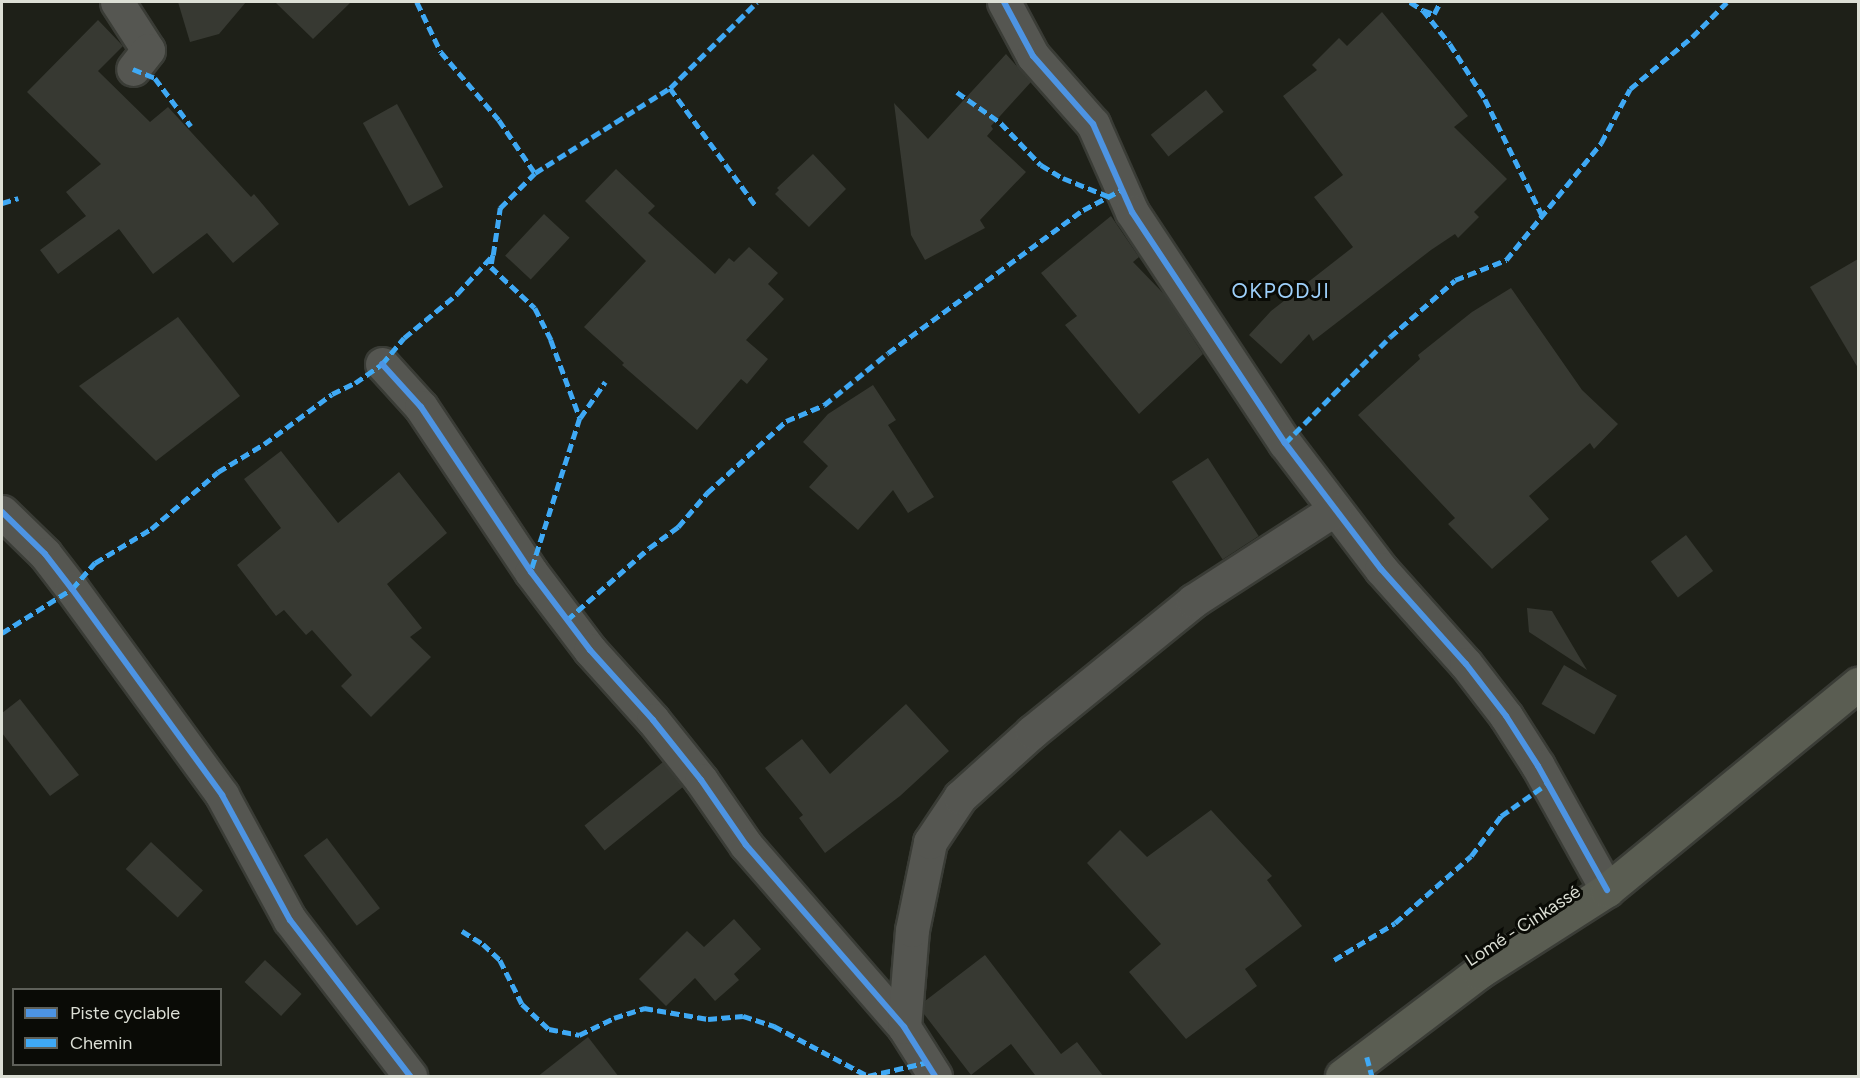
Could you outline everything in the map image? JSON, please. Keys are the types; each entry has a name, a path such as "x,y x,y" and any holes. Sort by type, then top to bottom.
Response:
{"highway":[{"name":"Lomé - Cinkassé","path":"1342,1077 1479,972 1606,890 1858,684"}],"street":[{"path":"117,2 148,50 133,69"},
{"path":"1004,2 1033,56 1093,124 1132,212 1286,443 1381,569 1466,664 1506,716 1538,766 1606,890"},
{"path":"382,364 421,407 531,572 590,650 653,720 701,780 746,845 904,1027 934,1077"},
{"path":"904,1027 912,930 930,842 960,797 1032,732 1193,601 1335,509"},
{"path":"2,512 45,554 222,795 290,920 410,1077"}],"building":[{"path":"178,2 246,2 219,34 190,42"},
{"path":"275,2 351,2 313,39"},
{"path":"1382,12 1468,116 1454,127 1507,179 1474,212 1479,217 1458,238 1455,234 1431,250 1313,341 1309,334 1281,364 1249,335 1271,311 1353,247 1314,197 1343,175 1283,96 1317,70 1312,65 1339,38 1347,46"},
{"path":"98,20 123,46 98,71 150,122 168,107 251,197 254,194 279,224 233,263 207,233 153,274 119,229 58,274 40,250 86,216 66,192 101,164 27,92"},
{"path":"1006,54 1031,82 991,126 993,129 987,136 1026,172 980,220 985,228 925,260 911,235 894,103 928,139"},
{"path":"1206,90 1224,112 1168,156 1151,135"},
{"path":"397,104 443,187 409,206 363,123"},
{"path":"813,154 846,189 809,227 775,194 779,190 777,188"},
{"path":"616,169 655,206 648,213 715,274 729,258 734,262 749,247 778,273 768,284 784,299 746,340 768,359 747,384 741,379 697,430 622,365 624,363 584,327 646,261 585,201"},
{"path":"544,214 570,238 531,280 505,256"},
{"path":"1111,216 1139,257 1133,262 1164,294 1203,354 1139,414 1065,325 1077,316 1041,273"},
{"path":"1858,259 1858,368 1810,287"},
{"path":"1511,288 1582,390 1618,424 1594,449 1590,443 1529,496 1549,519 1492,569 1448,524 1455,518 1358,415 1420,359 1418,355 1472,312"},
{"path":"178,317 240,396 156,461 79,386"},
{"path":"873,385 896,420 888,425 934,497 908,513 893,490 858,530 809,487 828,466 803,442 828,414"},
{"path":"281,451 338,523 399,472 447,533 387,584 422,628 410,637 431,657 371,717 341,686 352,675 312,630 306,635 284,610 276,616 237,565 281,528 244,479"},
{"path":"1208,458 1259,536 1223,559 1172,481"},
{"path":"1686,535 1713,571 1678,597 1651,561"},
{"path":"1527,608 1552,611 1587,670 1529,632"},
{"path":"1564,665 1617,695 1594,734 1542,704"},
{"path":"20,699 79,775 50,796 2,733 2,713"},
{"path":"906,704 949,751 900,796 825,853 799,818 803,815 765,768 802,739 830,774"},
{"path":"663,762 683,787 605,850 585,826"},
{"path":"1211,810 1272,876 1267,880 1302,926 1245,969 1257,986 1186,1039 1129,972 1161,944 1087,863 1120,830 1147,857"},
{"path":"327,838 380,908 357,926 304,855"},
{"path":"151,842 203,890 178,917 126,869"},
{"path":"734,919 761,949 734,974 739,980 715,1001 695,978 666,1006 639,979 687,931 704,947"},
{"path":"985,955 1061,1054 1077,1042 1104,1077 1033,1077 1035,1075 1011,1044 971,1075 924,1014 925,1001"},
{"path":"265,960 302,994 281,1016 245,982"},
{"path":"588,1037 619,1077 537,1077"}],"marked path":[{"path":"417,2 441,52 499,120 535,173"},
{"path":"2,633 72,589 95,563 151,529 218,472 264,444 332,394 355,383 382,364 404,338 457,294 493,255 500,208 535,173 670,88 757,2"},
{"path":"1410,2 1423,10 1450,44 1485,99 1543,217"},
{"path":"1423,10 1434,14 1440,2"},
{"path":"1285,443 1390,337 1455,280 1506,260 1601,143 1630,89 1692,37 1727,2"},
{"path":"133,69 155,78 191,126"},
{"path":"670,88 756,206"},
{"path":"957,92 1001,123 1041,165 1063,178 1110,197"},
{"path":"567,620 649,548 678,527 707,493 786,421 824,405 888,353 1083,210 1121,190"},
{"path":"2,203 18,198"},
{"path":"493,255 491,267 535,308 551,340 580,418 531,572"},
{"path":"580,418 605,382"},
{"path":"1334,960 1395,923 1471,856 1501,816 1548,783"},
{"path":"462,931 483,944 500,960 522,1004 549,1029 579,1035 614,1018 644,1008 708,1019 743,1016 774,1026 868,1076 928,1062"},
{"path":"1367,1057 1372,1076"}],"cycle path":[{"path":"1004,2 1033,56 1093,124 1132,212 1285,443 1381,569 1466,664 1506,716 1538,766 1607,890"},
{"path":"382,364 421,407 531,572 590,650 653,720 701,780 746,845 904,1027 935,1076"},
{"path":"2,512 45,554 222,795 290,920 410,1076"}],"district":[{"name":"OKPODJI","path":"1281,291"}]}
